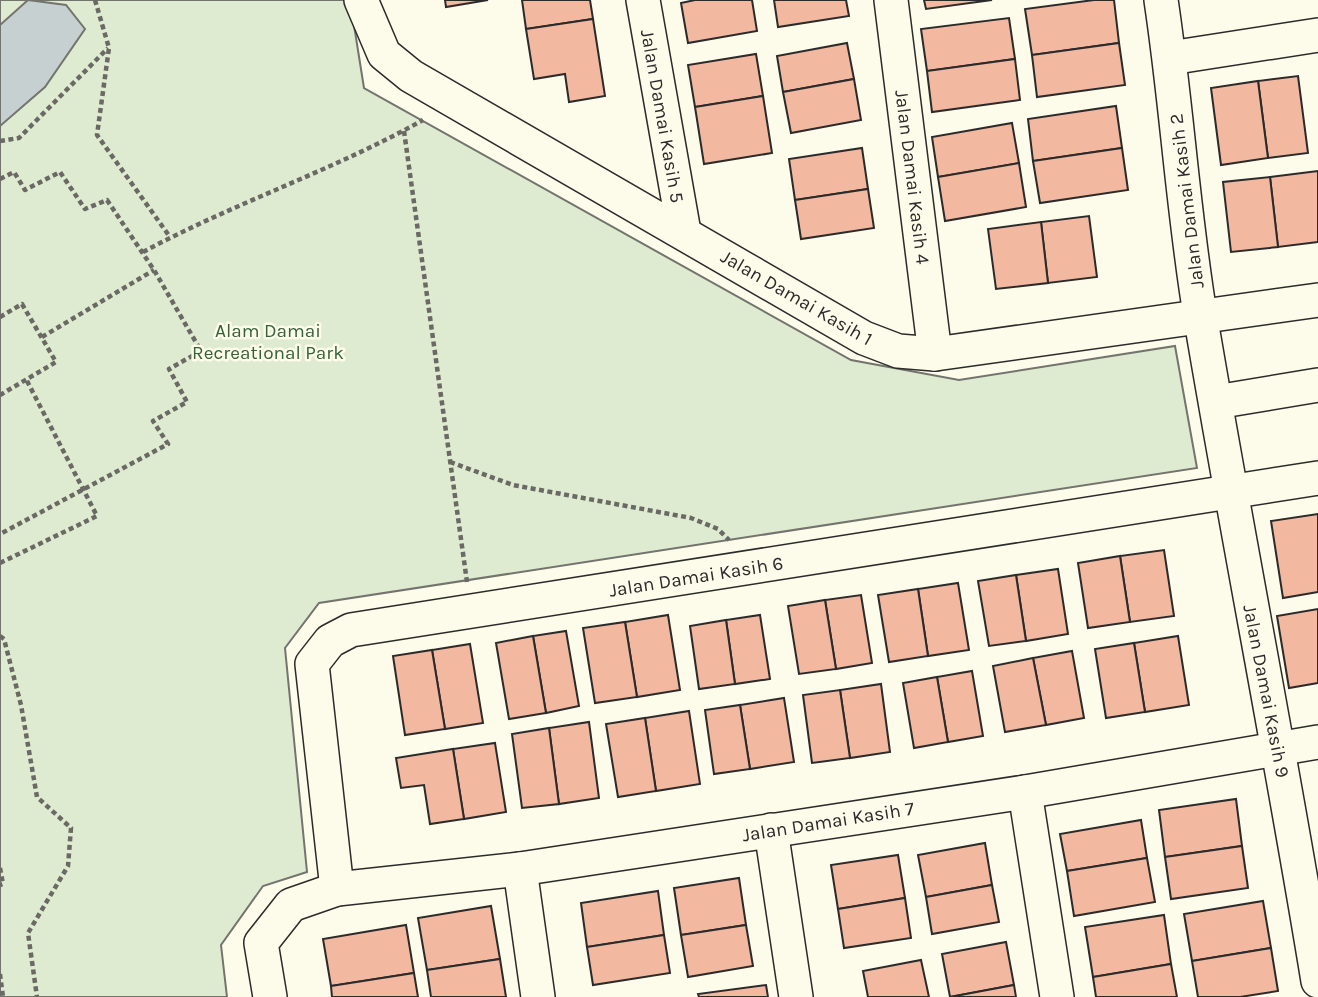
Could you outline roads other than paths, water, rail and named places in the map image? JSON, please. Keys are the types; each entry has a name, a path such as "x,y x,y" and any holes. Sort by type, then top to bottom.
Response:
{"street":[{"name":"Jalan Damai Kasih 1","path":"361,0 384,54 411,76 864,338 898,351 935,354 1318,300"},
{"name":"Jalan Damai Kasih 5","path":"643,0 684,232"},
{"name":"Jalan Damai Kasih 4","path":"891,0 935,354"},
{"name":"Jalan Damai Kasih 2","path":"1161,0 1201,318 1216,402"},
{"path":"1170,58 1318,35"},
{"path":"1216,402 1318,385"},
{"name":"Jalan Damai Kasih 9","path":"1216,402 1233,491 1247,588 1280,748 1318,981"},
{"name":"Jalan Damai Kasih 6","path":"337,889 312,664 330,641 351,630 1318,478"},
{"name":"Jalan Damai Kasih 7","path":"270,997 261,943 291,905 337,889 520,869 1025,792 1318,742"},
{"path":"1025,792 1057,997"},
{"path":"771,830 796,997"},
{"path":"520,869 538,997"}],"park label":[{"name":"Alam Damai Recreational Park","path":"268,341"}]}
